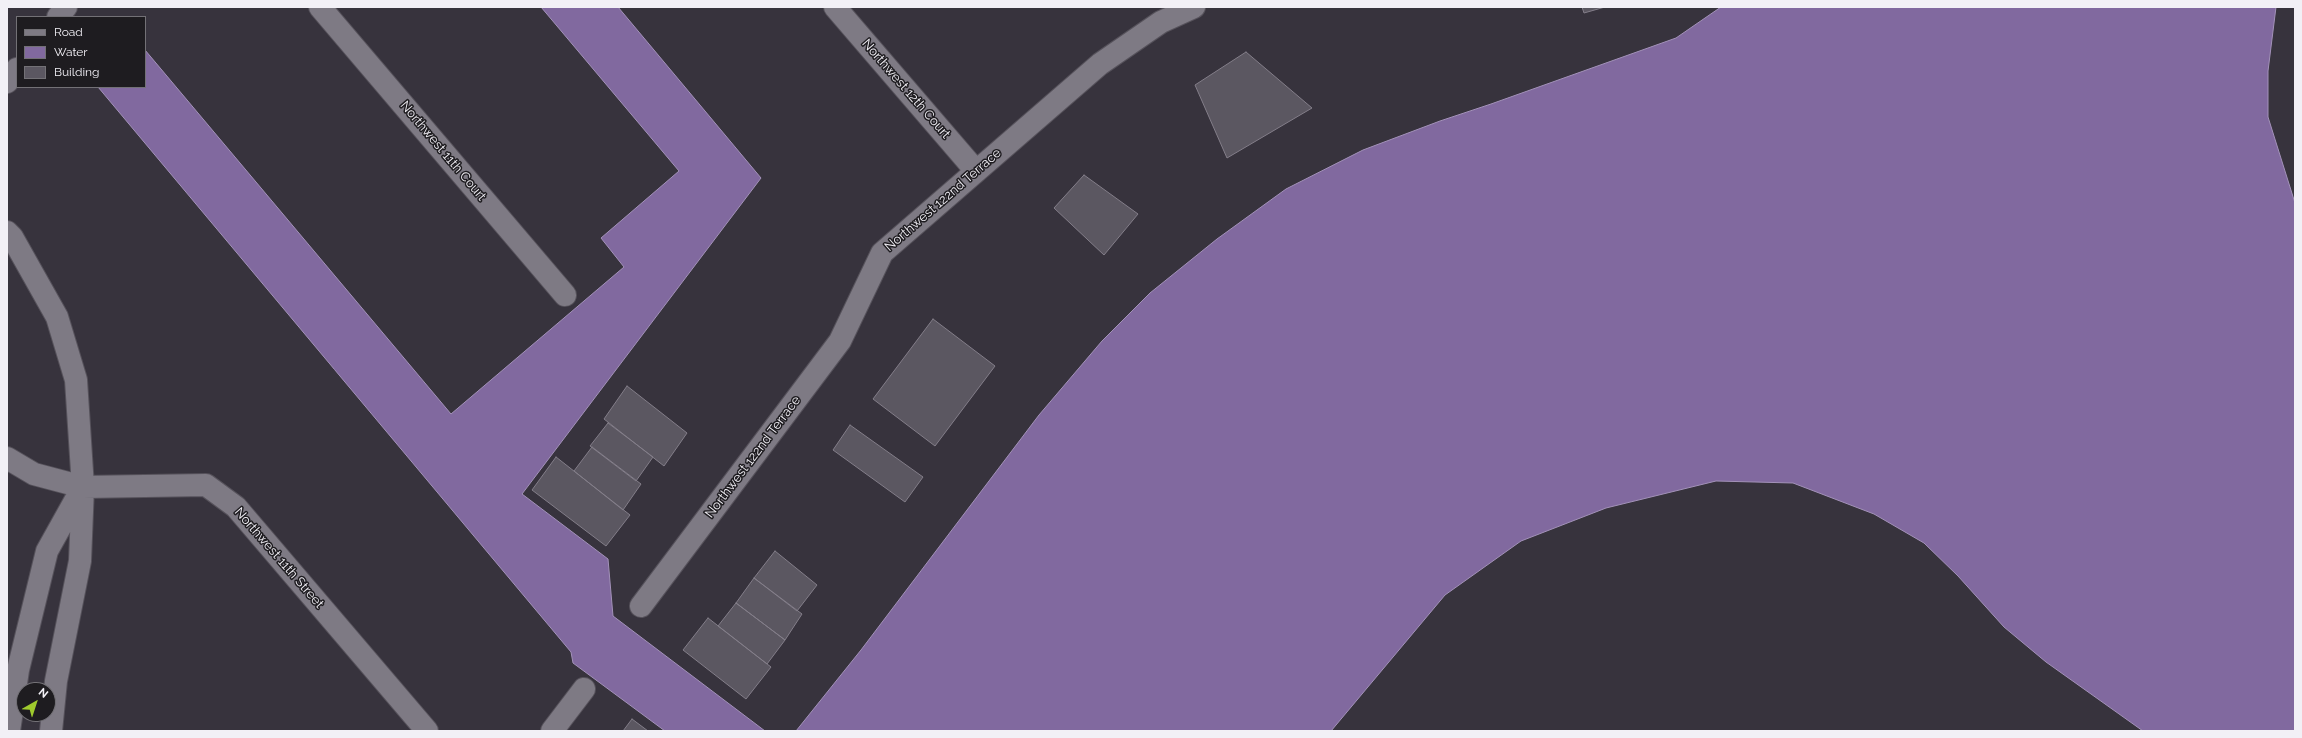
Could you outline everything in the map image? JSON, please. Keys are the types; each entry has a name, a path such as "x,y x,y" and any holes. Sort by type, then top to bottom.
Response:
{"street":[{"path":"59,16 66,7"},
{"name":"Northwest 11th Court","path":"320,7 566,295"},
{"name":"Northwest 12th Court","path":"835,7 976,171"},
{"name":"Northwest 122nd Terrace","path":"641,606 840,341 882,253 1100,64 1161,22 1194,7"},
{"path":"7,82 16,70"},
{"path":"7,232 12,237 57,318 76,380 83,487 80,561 56,681 51,731"},
{"name":"Northwest 11th Street","path":"7,458 34,474 83,487 206,485 236,507 427,731"},
{"path":"9,731 18,670 47,551 83,487"},
{"path":"552,731 584,688"}],"water":[{"path":"541,7 618,7 761,178 522,494 608,559 613,616 765,731 665,731 573,663 571,652 99,88 146,88 146,51 451,414 624,267 601,238 679,171"},
{"path":"1721,7 2276,7 2268,71 2268,117 2295,203 2295,731 2143,731 2046,662 2004,627 1958,576 1924,543 1874,514 1793,483 1716,481 1606,508 1521,541 1445,595 1331,731 796,731 861,650 1039,415 1102,341 1150,293 1217,239 1286,189 1363,150 1440,121 1676,38"}],"building":[{"path":"1582,7 1605,7 1584,13"},
{"path":"1246,52 1312,108 1227,158 1195,85"},
{"path":"1084,175 1138,214 1104,255 1054,208"},
{"path":"933,319 995,366 935,446 873,399"},
{"path":"627,386 687,433 664,466 604,419"},
{"path":"608,423 653,457 636,481 590,446"},
{"path":"850,425 923,477 905,502 833,450"},
{"path":"592,447 641,484 623,510 574,471"},
{"path":"556,457 630,515 606,546 532,490"},
{"path":"775,551 817,585 797,611 754,578"},
{"path":"754,578 802,614 785,640 736,603"},
{"path":"736,603 785,640 767,664 718,626"},
{"path":"708,618 771,667 746,699 683,650"},
{"path":"632,719 648,731 623,731"}]}
